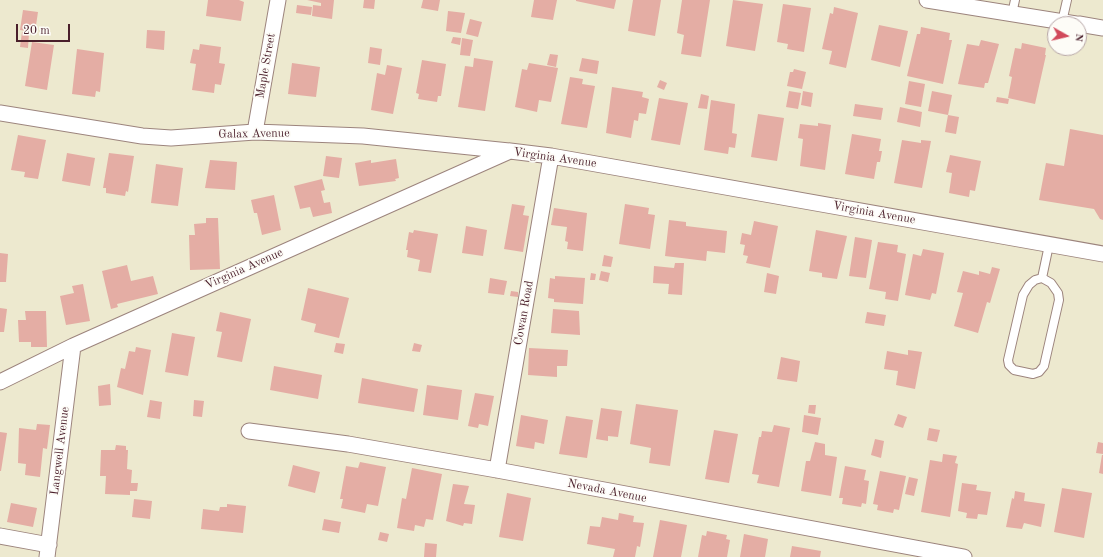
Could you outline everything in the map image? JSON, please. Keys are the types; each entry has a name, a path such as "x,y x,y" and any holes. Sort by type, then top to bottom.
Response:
{"street":[{"name":"Maple Street","path":"255,132 278,0"},
{"path":"927,0 1013,7 1047,16"},
{"path":"1087,25 1103,28"},
{"name":"Galax Avenue","path":"0,113 142,136 171,138 255,132 363,136 510,151"},
{"name":"Virginia Avenue","path":"0,382 72,346 510,151 551,156 1103,254"},
{"name":"Cowan Road","path":"497,470 551,156"},
{"name":"Langwell Avenue","path":"48,551 72,346"},
{"name":"Nevada Avenue","path":"250,431 348,444 497,470 964,557"},
{"path":"0,536 48,551"}],"lane":[{"path":"1067,0 1070,16"},
{"path":"1042,278 1049,245"},
{"path":"1042,278 1051,283 1058,293 1059,300 1044,366 1039,372 1033,374 1014,370 1009,365 1008,360 1023,295 1029,284 1042,278"}],"building":[{"path":"208,0 239,0 244,2 241,21 206,16"},
{"path":"307,0 334,0 332,19 312,16 313,5 321,6 321,3"},
{"path":"364,0 375,0 374,9 363,8"},
{"path":"423,0 440,0 438,11 421,8"},
{"path":"534,0 557,0 553,20 531,17"},
{"path":"576,0 616,0 614,9"},
{"path":"633,0 661,0 655,36 628,31"},
{"path":"682,0 710,0 701,57 681,54 684,35 677,33"},
{"path":"733,0 763,4 755,51 726,46"},
{"path":"783,4 811,8 804,52 787,49 788,44 777,42"},
{"path":"297,5 312,7 311,15 296,13"},
{"path":"834,7 858,13 846,68 829,64 832,51 822,49 830,13 833,14"},
{"path":"23,10 38,12 35,32 20,30"},
{"path":"448,11 465,13 461,33 446,31"},
{"path":"470,19 482,22 478,37 466,34"},
{"path":"879,25 908,31 900,67 871,60"},
{"path":"921,27 950,33 949,40 952,40 943,84 907,76 917,34 920,34"},
{"path":"147,30 165,31 164,50 146,48"},
{"path":"22,32 29,33 28,48 20,47"},
{"path":"453,37 461,38 460,45 451,43"},
{"path":"462,38 473,40 470,56 460,55"},
{"path":"981,40 999,44 988,83 985,83 984,88 958,84 967,44 979,46"},
{"path":"32,42 54,45 47,90 25,86"},
{"path":"1022,43 1046,48 1046,55 1035,104 1008,98 1012,77 1009,76 1015,48 1021,49"},
{"path":"200,44 221,47 219,63 225,64 221,85 215,84 214,93 192,90 196,64 190,63 193,49 199,50"},
{"path":"370,47 382,49 380,65 368,63"},
{"path":"77,49 104,53 100,92 96,91 95,97 72,94"},
{"path":"550,54 558,55 556,67 547,65"},
{"path":"474,58 493,61 485,111 458,107 465,66 473,67"},
{"path":"582,58 599,61 597,74 579,71"},
{"path":"422,60 446,64 441,96 438,96 437,102 418,99 419,94 416,93"},
{"path":"292,63 320,67 316,97 288,94"},
{"path":"529,63 558,68 551,102 539,100 537,112 515,107 522,69 527,70"},
{"path":"387,65 402,68 393,114 371,110 377,73 385,75"},
{"path":"794,69 806,72 802,89 787,86 790,72 793,72"},
{"path":"570,77 583,79 582,84 595,86 587,128 561,124"},
{"path":"660,80 667,83 664,90 657,87"},
{"path":"909,81 925,84 921,107 905,104"},
{"path":"612,87 643,92 642,97 649,99 646,114 639,113 638,121 634,120 631,138 606,133"},
{"path":"789,91 801,93 798,109 786,107"},
{"path":"803,91 813,93 811,107 801,105"},
{"path":"932,91 952,95 948,115 928,111"},
{"path":"701,94 709,96 707,109 698,108"},
{"path":"997,97 1009,99 1008,104 996,102"},
{"path":"659,98 688,103 680,145 651,140"},
{"path":"711,100 735,104 732,133 737,134 735,148 729,147 728,154 704,150"},
{"path":"855,104 883,108 881,120 853,116"},
{"path":"900,107 922,112 920,127 897,122"},
{"path":"758,114 784,118 777,161 751,157"},
{"path":"948,115 959,117 956,134 945,132"},
{"path":"818,123 831,125 825,170 800,166 803,139 798,138 800,124 818,126"},
{"path":"1070,129 1103,135 1103,220 1100,219 1094,209 1039,200 1046,163 1064,166"},
{"path":"852,134 881,139 879,151 882,151 880,162 877,162 874,179 845,174"},
{"path":"18,135 46,140 38,179 24,177 25,172 11,170"},
{"path":"902,140 921,143 921,140 931,141 922,188 894,183"},
{"path":"67,153 95,158 90,186 62,181"},
{"path":"109,153 134,156 128,192 126,191 125,196 106,193 106,188 103,188"},
{"path":"950,155 981,161 975,191 970,190 969,197 949,193 952,173 946,172"},
{"path":"326,156 342,158 339,178 323,176"},
{"path":"396,159 399,178 395,179 396,181 359,186 355,163 371,160 371,163"},
{"path":"210,160 237,162 235,190 205,188"},
{"path":"156,164 183,168 178,206 151,203"},
{"path":"322,179 325,190 321,191 324,203 330,202 332,213 313,217 310,207 300,209 294,186"},
{"path":"274,195 281,230 262,235 257,213 254,213 251,200"},
{"path":"512,204 525,206 523,215 529,216 523,252 504,249"},
{"path":"625,204 649,208 648,214 655,215 650,249 619,244"},
{"path":"554,208 587,213 583,251 567,249 568,242 565,241 567,227 551,225"},
{"path":"206,218 218,218 220,269 190,270 189,235 195,235 194,224 206,223"},
{"path":"669,220 686,222 686,226 727,231 725,253 707,251 706,261 665,256"},
{"path":"754,221 778,226 770,268 746,263 748,256 743,255 745,245 740,244 742,233 751,235"},
{"path":"466,226 487,230 483,256 462,253"},
{"path":"414,230 438,234 431,273 418,271 420,260 407,257 408,250 406,250 409,232 413,233"},
{"path":"816,230 847,236 837,279 822,277 822,273 809,271"},
{"path":"855,237 872,240 866,278 849,276"},
{"path":"878,242 898,245 897,252 906,254 898,301 885,299 886,292 869,289"},
{"path":"923,249 944,253 936,294 932,293 930,300 905,295 913,254 921,256"},
{"path":"0,253 8,254 6,282 0,282"},
{"path":"604,255 613,257 611,267 602,266"},
{"path":"675,263 684,263 682,295 668,294 669,284 653,283 654,266 674,268"},
{"path":"127,265 131,281 153,276 158,294 117,304 118,307 111,309 102,271"},
{"path":"992,267 1000,269 990,303 987,302 978,333 954,326 963,293 957,292 963,271 979,275 979,271 990,274"},
{"path":"601,271 610,273 608,282 599,280"},
{"path":"591,273 596,274 595,280 590,280"},
{"path":"767,273 779,276 776,294 764,292"},
{"path":"555,276 585,278 583,304 554,302 554,299 548,298 550,278 555,279"},
{"path":"490,278 507,281 504,295 488,293"},
{"path":"83,284 90,321 66,325 60,296 74,293 72,286"},
{"path":"308,288 349,298 339,338 314,332 316,324 301,320"},
{"path":"511,291 518,292 518,297 510,296"},
{"path":"0,308 7,309 4,332 0,332"},
{"path":"553,309 579,311 580,335 551,333"},
{"path":"25,311 46,311 47,347 31,347 31,342 19,342 18,320 26,320"},
{"path":"220,312 251,319 242,362 217,357 222,332 216,331"},
{"path":"867,312 886,315 884,326 865,323"},
{"path":"172,333 195,337 188,376 165,372"},
{"path":"336,343 345,344 343,354 334,352"},
{"path":"414,343 422,345 420,352 412,351"},
{"path":"136,347 151,350 143,395 117,387 121,368 125,369 129,351 135,352"},
{"path":"529,348 568,350 567,366 557,366 557,377 528,375"},
{"path":"908,350 922,352 915,389 896,385 898,371 884,369 887,351 908,355"},
{"path":"781,357 800,361 797,382 777,379"},
{"path":"274,366 322,375 318,399 270,390"},
{"path":"362,378 418,389 414,412 358,403"},
{"path":"110,384 111,405 99,406 98,386"},
{"path":"427,385 462,390 458,420 423,415"},
{"path":"475,393 494,396 488,426 479,424 478,428 468,426"},
{"path":"150,400 162,402 160,419 147,417"},
{"path":"194,400 204,401 202,417 193,416"},
{"path":"636,404 678,410 670,466 649,463 651,448 630,444"},
{"path":"809,405 816,405 815,414 808,413"},
{"path":"601,408 622,411 618,437 608,436 608,441 596,439"},
{"path":"898,414 907,417 903,428 894,425"},
{"path":"521,415 548,420 544,444 535,442 534,449 516,446"},
{"path":"804,415 821,418 818,435 802,432"},
{"path":"566,416 593,420 587,458 559,454"},
{"path":"37,424 50,425 47,449 43,448 40,477 25,475 26,464 18,463 19,428 36,430"},
{"path":"774,425 790,428 779,487 757,483 759,475 752,474 759,437 761,437 762,431 772,432"},
{"path":"929,428 940,430 937,442 927,440"},
{"path":"714,430 738,434 729,483 705,479"},
{"path":"0,432 7,433 1,471 0,471"},
{"path":"875,439 884,441 881,458 871,455"},
{"path":"815,442 825,444 825,455 837,457 831,496 801,491 806,461 810,461"},
{"path":"1098,442 1103,443 1103,454 1096,453"},
{"path":"116,445 126,446 126,450 128,450 127,469 132,470 131,483 138,483 137,491 130,491 130,495 105,494 106,476 100,476 101,450 115,450"},
{"path":"943,454 957,456 955,463 958,464 950,517 921,512 930,460 942,462"},
{"path":"1103,455 1103,474 1099,473"},
{"path":"360,462 386,467 378,506 367,504 365,513 341,508 343,499 340,499 346,466 358,468"},
{"path":"293,465 320,472 315,493 288,486"},
{"path":"845,466 866,470 864,480 869,481 866,504 862,503 861,507 842,504 843,498 839,498"},
{"path":"412,468 442,474 433,520 426,519 424,527 415,525 414,531 397,528 402,498 406,499"},
{"path":"880,471 906,476 899,510 894,509 893,513 877,510 878,505 873,504"},
{"path":"909,477 918,479 914,496 905,494"},
{"path":"962,483 977,485 976,490 991,492 987,515 978,514 977,519 966,518 967,513 958,511"},
{"path":"453,484 469,486 464,504 475,505 472,524 464,523 463,526 446,521"},
{"path":"1062,488 1092,493 1084,538 1054,532"},
{"path":"1015,491 1025,493 1024,501 1045,504 1041,527 1024,523 1022,529 1006,527 1012,498 1014,499"},
{"path":"507,493 531,498 523,541 499,537"},
{"path":"134,499 152,501 150,519 132,517"},
{"path":"11,503 37,508 33,527 7,522"},
{"path":"227,504 246,506 243,533 201,529 203,509 219,511 220,507 227,507"},
{"path":"619,513 634,516 633,522 644,523 640,547 637,546 635,557 613,557 615,549 587,544 590,526 600,527 602,517 618,520"},
{"path":"324,519 341,522 339,533 322,530"},
{"path":"660,520 687,525 681,557 653,557"},
{"path":"707,531 727,535 726,539 730,540 727,557 698,557 702,535 706,536"},
{"path":"380,532 389,534 387,542 378,540"},
{"path":"744,534 768,539 765,557 740,557"},
{"path":"425,543 437,544 436,557 424,557"},
{"path":"792,546 821,551 820,557 790,557"}]}
